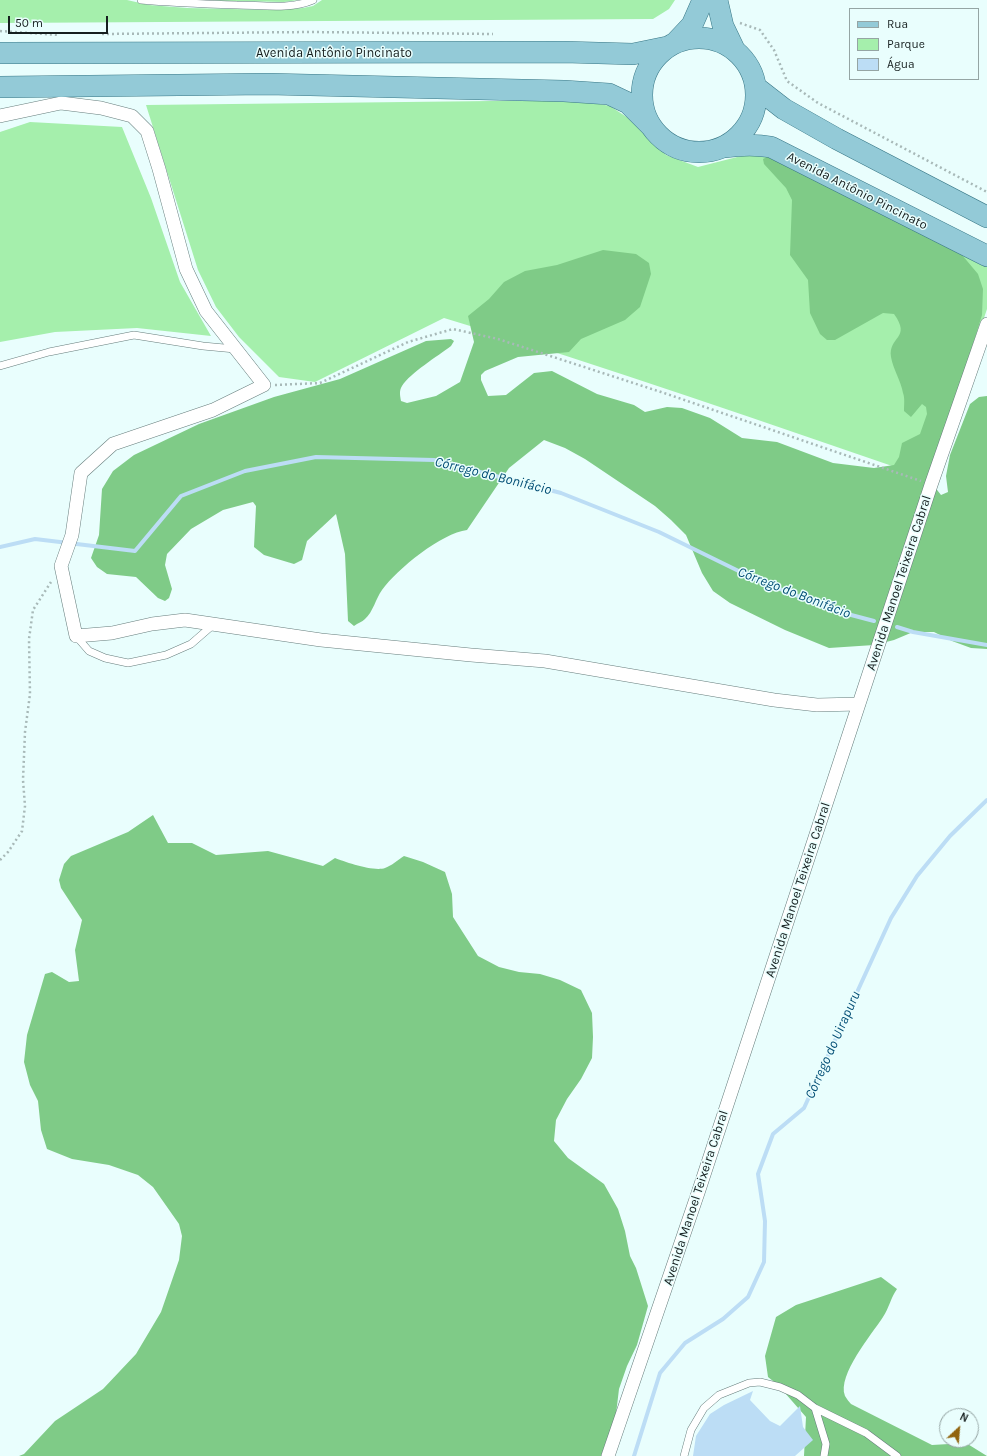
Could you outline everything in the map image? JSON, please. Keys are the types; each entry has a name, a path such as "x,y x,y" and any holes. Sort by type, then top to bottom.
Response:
{"main road":[{"path":"672,44 692,25 703,0"},
{"path":"717,0 723,26 734,49"},
{"name":"Avenida Antônio Pincinato","path":"0,53 564,52 633,54 691,38 706,38 721,41 734,49 745,60 753,73 757,88 756,106 750,123 738,137 723,147"},
{"name":"Avenida Antônio Pincinato","path":"651,126 643,110 641,92 645,74 654,59 672,44"},
{"name":"Avenida Antônio Pincinato","path":"0,88 268,84 564,91 609,94 628,103 662,138 676,147 691,152 708,152 723,147 750,144 771,147 987,256"},
{"path":"757,88 784,108 837,139 987,217"}],"street":[{"path":"0,116 61,103 102,108 132,116 147,131 160,169 186,269 206,311 264,385 213,410 113,444 81,473 72,535 61,566 76,636 112,633 152,624 185,620 321,640 545,661 774,700 817,705 859,704"},
{"name":"Avenida Manoel Teixeira Cabral","path":"608,1456 698,1193 931,485 987,324"}],"lane":[{"path":"141,0 284,6 304,4 313,0"},
{"path":"0,366 50,352 134,335 203,346 235,349"},
{"path":"76,636 89,651 104,658 128,663 166,655 185,647 191,644 214,624"},
{"path":"684,1456 691,1430 704,1408 719,1395 749,1383 760,1382 780,1387 798,1395 815,1408 866,1433 897,1456"},
{"path":"815,1408 826,1444 824,1456"}],"path":[{"path":"264,385 320,383 408,342 453,329 506,341 931,485"},
{"path":"0,860 8,852 22,831 25,806 23,780 25,732 30,694 29,638 33,610 61,566"}],"green space":[{"path":"0,0 127,0 149,5 187,8 276,10 313,6 322,0 675,0 669,9 653,19 0,23"},
{"path":"186,0 299,0 284,2"},
{"path":"578,100 610,106 637,124 666,155 698,167 745,155 781,155 987,261 987,309 930,479 627,376 444,318 315,382 279,377 239,337 216,307 198,270 146,105"},
{"path":"30,122 122,127 151,198 180,282 211,336 137,328 55,332 0,342 0,132"},
{"path":"767,157 791,161 957,249 978,274 983,289 982,315 934,470 934,486 941,495 948,492 946,476 950,455 970,404 979,397 987,396 987,649 971,648 934,632 913,632 894,640 874,645 829,648 785,630 730,603 713,591 702,573 686,535 655,506 585,459 565,448 544,440 509,468 467,530 445,538 433,545 398,572 382,590 368,616 354,626 348,621 345,554 336,514 307,541 302,560 294,564 264,555 254,547 256,506 253,502 223,510 191,529 167,554 165,565 172,589 169,598 165,601 158,598 136,577 107,574 97,567 91,558 99,535 102,489 113,471 134,455 199,424 274,397 340,379 426,341 451,339 454,341 451,346 411,376 402,386 400,391 401,401 407,403 436,396 460,382 474,342 468,316 489,299 504,282 525,271 557,265 603,250 636,254 649,263 651,274 640,307 625,320 581,339 569,352 518,357 485,371 481,375 481,380 488,396 506,395 534,373 552,371 597,394 634,405 645,412 667,407 682,408 710,418 742,438 777,442 833,463 874,468 894,465 899,457 902,443 920,434 927,414 926,407 922,404 911,417 904,411 904,395 891,357 891,350 900,333 901,328 899,322 894,314 883,313 835,340 827,340 820,334 810,313 808,280 790,255 792,200 786,188 764,164 763,159"},
{"path":"153,815 168,843 192,843 216,855 268,851 323,866 335,858 374,869 385,868 404,856 423,862 445,872 452,894 453,917 478,956 499,967 519,972 540,974 560,980 581,990 592,1013 592,1058 556,1120 554,1141 568,1158 604,1184 618,1209 625,1231 630,1256 636,1268 648,1306 637,1345 627,1366 619,1389 616,1414 601,1456 19,1456 24,1454 55,1421 103,1389 136,1354 161,1312 179,1260 182,1236 179,1224 153,1187 138,1175 109,1165 72,1159 47,1149 41,1130 38,1101 30,1085 24,1062 27,1035 45,974 52,972 69,982 79,981 75,950 82,920 61,888 59,880 64,864 71,856 128,832"},
{"path":"881,1277 897,1289 885,1314 851,1366 846,1377 844,1387 845,1396 851,1404 932,1445 939,1445 939,1448 974,1448 987,1456 804,1456 806,1417 778,1385 768,1377 765,1356 776,1317 796,1305"}],"water":[{"path":"753,1391 750,1400 770,1421 780,1426 800,1406 803,1427 813,1440 795,1456 693,1456 696,1436 710,1414 724,1405"}],"waterway":[{"name":"Córrego do Bonifácio","path":"0,547 35,539 135,551 181,496 245,471 316,457 434,460 561,493 659,532 757,580 836,611 874,621"},
{"path":"897,627 913,632 987,645"},
{"name":"Córrego do Uirapuru","path":"634,1456 660,1373 685,1343 723,1319 748,1297 764,1262 765,1221 758,1174 773,1134 804,1108 891,918 917,876 950,836 987,800"}]}
